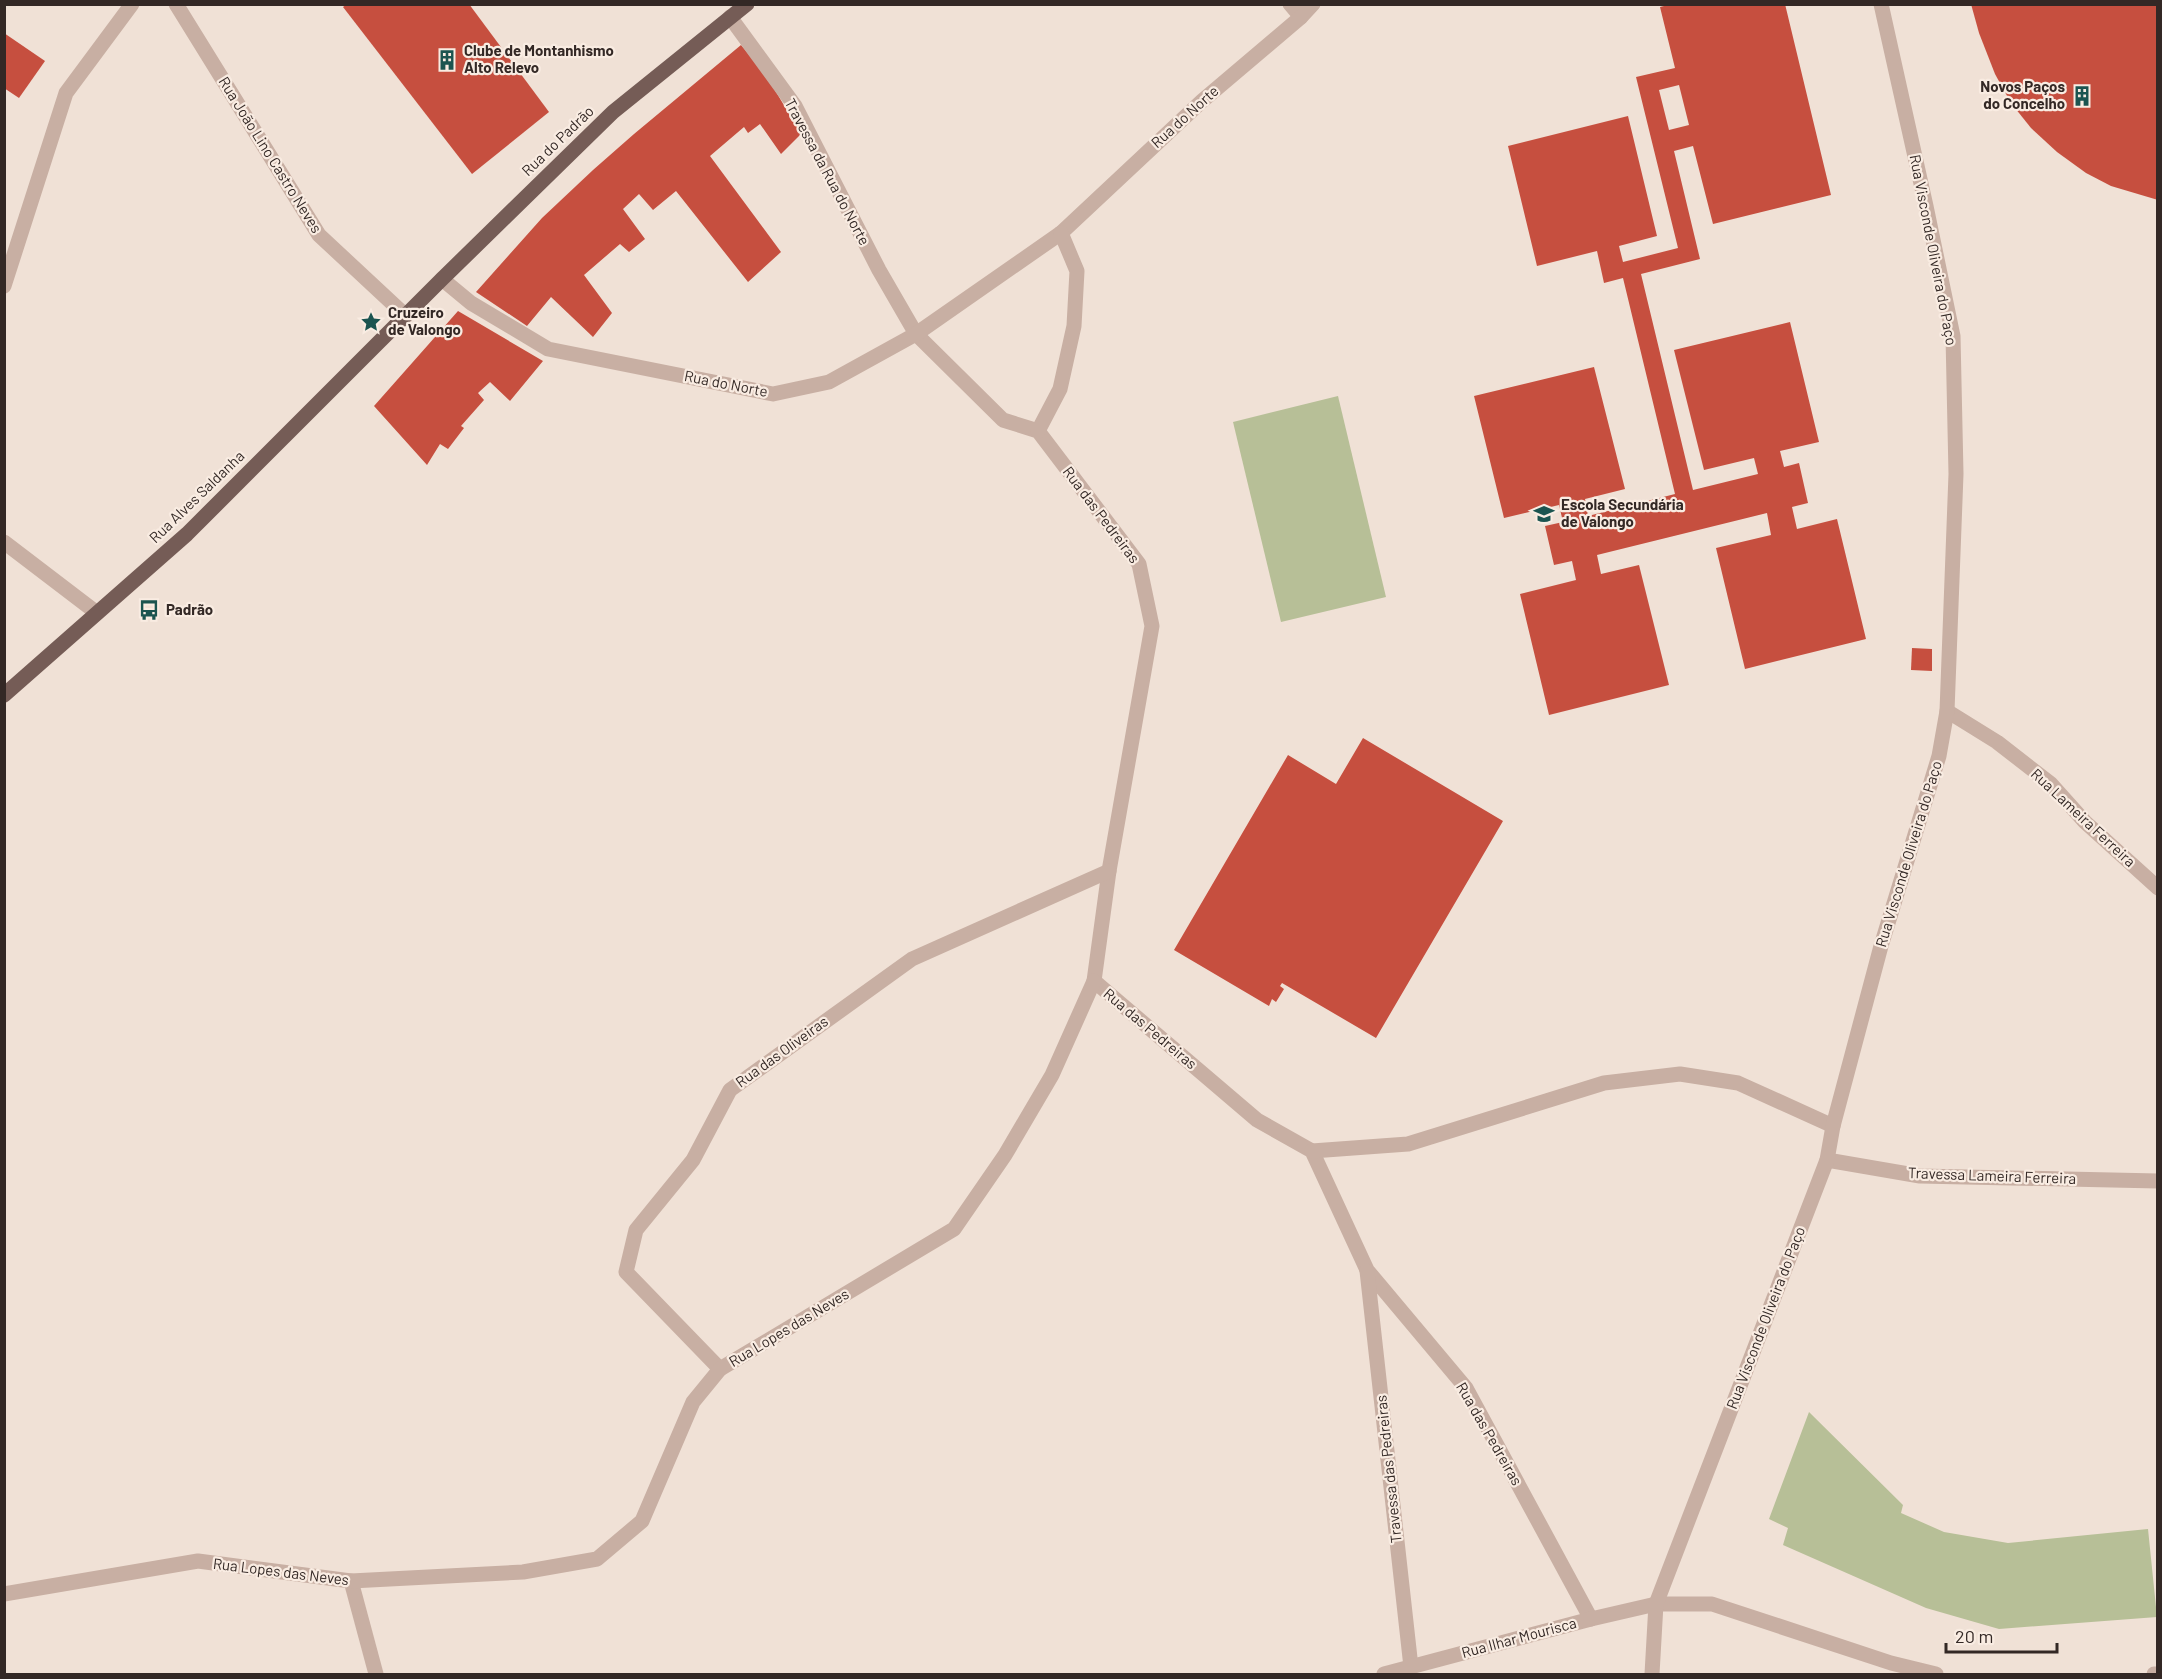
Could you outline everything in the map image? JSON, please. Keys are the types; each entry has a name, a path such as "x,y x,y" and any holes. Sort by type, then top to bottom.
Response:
{"main road":[{"name":"Rua do Padrão","path":"406,316 613,112 747,4"},
{"name":"Rua Alves Saldanha","path":"4,695 187,534 406,316"}],"street":[{"path":"4,286 66,93 132,4"},
{"name":"Rua João Lino Castro Neves","path":"176,4 320,235 406,316"},
{"path":"1290,4 1301,17"},
{"name":"Rua do Norte","path":"442,279 471,303 548,349 773,394 828,382 916,334 1061,233 1202,101 1301,17 1313,4"},
{"name":"Rua Visconde Oliveira do Paço","path":"1652,1674 1656,1604 1827,1160 1833,1126 1881,946 1939,756 1947,711 1956,474 1953,336 1881,4"},
{"name":"Travessa da Rua do Norte","path":"730,17 795,106 879,270 916,334"},
{"path":"916,334 1003,420 1038,431 1060,389 1074,327 1077,271 1061,233"},
{"name":"Rua das Pedreiras","path":"1038,431 1139,564 1152,626 1109,871 1094,981 1257,1120 1312,1152 1366,1270 1466,1388 1591,1619"},
{"path":"4,542 97,613"},
{"name":"Rua Lameira Ferreira","path":"1947,711 1997,742 2051,784 2085,822 2157,888"},
{"name":"Rua das Oliveiras","path":"720,1369 626,1272 636,1230 693,1161 730,1090 912,959 1109,871"},
{"name":"Rua Lopes das Neves","path":"4,1593 198,1561 351,1581 523,1572 597,1559 642,1521 693,1402 720,1369 954,1229 1005,1155 1052,1075 1094,981"},
{"path":"1312,1152 1408,1144 1604,1083 1680,1074 1738,1083 1833,1126"},
{"name":"Travessa Lameira Ferreira","path":"1827,1160 1920,1176 2157,1181"},
{"name":"Travessa das Pedreiras","path":"1366,1270 1411,1667"},
{"path":"351,1581 376,1674"},
{"name":"Rua Ilhar Mourisca","path":"1384,1674 1656,1604 1712,1604 1891,1669 1936,1674"}],"green space":[{"path":"1338,396 1386,597 1281,622 1233,422"},
{"path":"1809,1412 1903,1505 1901,1513 1944,1532 2008,1543 2148,1529 2157,1617 1999,1629 1926,1608 1783,1545 1788,1528 1769,1519"}],"building":[{"name":"Clube de Montanhismo Alto Relevo","path":"347,4 469,4 549,112 472,174 343,7"},
{"path":"1672,4 1746,4 1746,6 1785,4 1831,195 1713,224 1693,146 1674,151 1700,259 1641,274 1693,490 1758,474 1754,458 1704,470 1674,350 1790,322 1819,442 1780,451 1784,467 1799,463 1808,503 1792,507 1797,529 1837,519 1866,639 1745,669 1716,548 1771,535 1767,513 1597,555 1601,574 1639,565 1669,685 1549,715 1520,594 1576,580 1572,561 1554,565 1545,526 1563,522 1559,505 1504,518 1474,396 1594,367 1625,489 1585,499 1588,516 1675,494 1623,278 1604,283 1597,251 1537,266 1508,146 1628,116 1657,236 1619,246 1623,262 1678,248 1636,77 1675,68 1660,7","holes":["1679,85 1689,125 1669,130 1659,90"]},
{"name":"Novos Paços do Concelho","path":"1971,4 2158,4 2158,200 2111,186 2086,173 2057,152 2031,128 2011,103 1995,74 1979,33"},
{"path":"4,33 45,61 19,98 4,88"},
{"path":"741,45 766,75 801,134 781,154 760,124 748,133 744,127 710,156 781,252 748,282 676,191 653,210 639,194 623,209 645,239 629,252 620,244 584,275 612,313 593,337 551,297 527,326 476,292 542,218 593,170"},
{"path":"458,311 543,361 510,401 490,382 478,393 484,400 461,426 464,428 448,449 440,444 427,465 374,406"},
{"path":"1912,648 1932,649 1932,671 1911,670"},
{"path":"1363,738 1503,821 1376,1038 1282,983 1280,986 1284,989 1276,1002 1272,999 1269,1006 1174,950 1288,755 1336,784"}],"place":[{"name":"Clube de Montanhismo Alto Relevo","path":"447,60"},
{"name":"Novos Paços do Concelho","path":"2082,96"},
{"name":"Cruzeiro de Valongo","path":"371,322"},
{"name":"Escola Secundária de Valongo","path":"1544,514"},
{"name":"Padrão","path":"149,610"}]}
